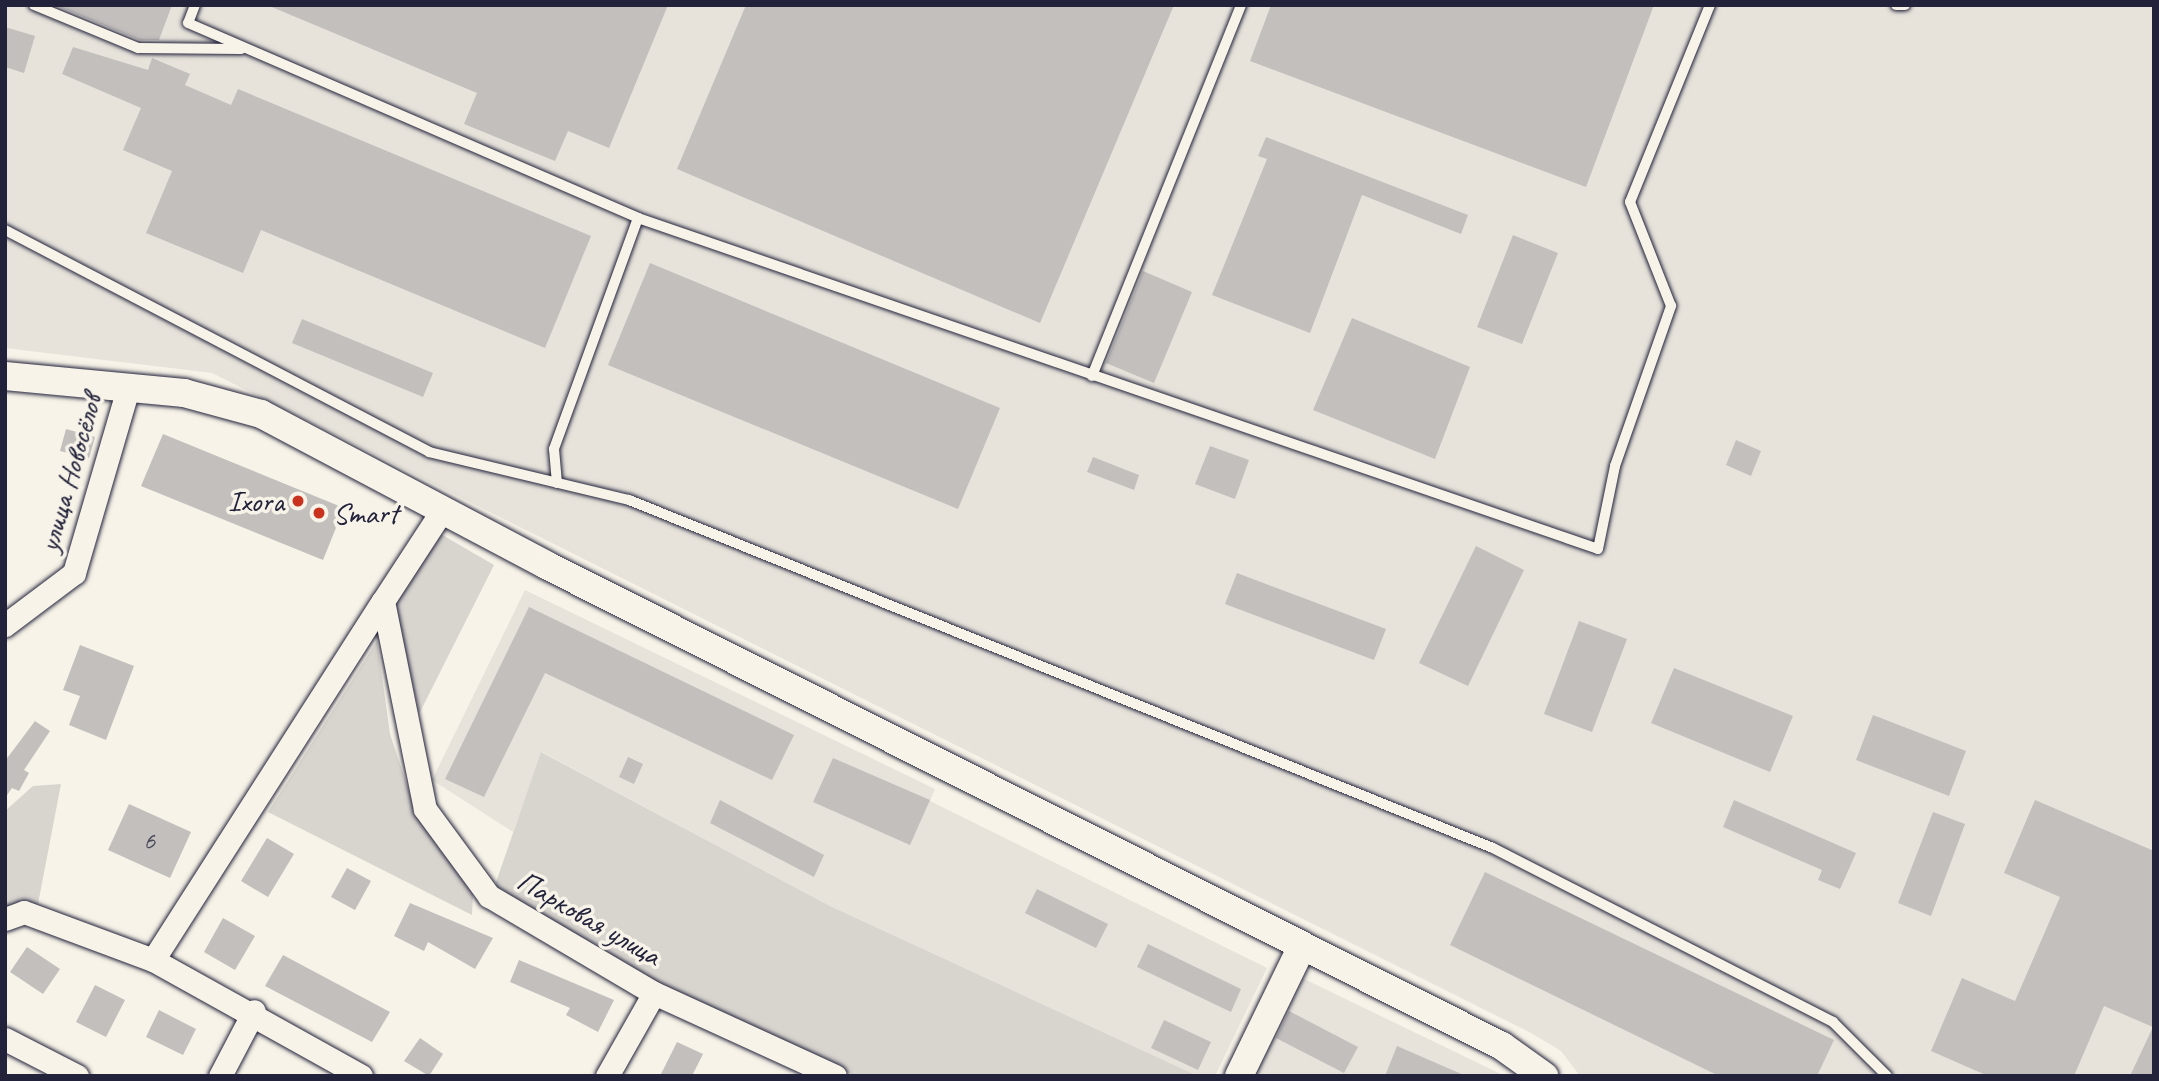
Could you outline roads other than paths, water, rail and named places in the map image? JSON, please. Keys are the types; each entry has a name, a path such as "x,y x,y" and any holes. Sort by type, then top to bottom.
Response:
{"street":[{"path":"5,376 184,393 261,414 1502,1046 1544,1076"},
{"name":"улица Новосёлов","path":"5,625 74,573 128,388"},
{"path":"153,960 443,509"},
{"name":"Парковая улица","path":"383,601 425,809 489,896 654,993 835,1076"},
{"path":"5,919 24,912 153,960 254,1011 362,1076"},
{"path":"1239,1076 1302,946"},
{"path":"607,1076 654,993"},
{"path":"220,1076 254,1011"},
{"path":"5,1039 77,1076"}],"lane":[{"path":"34,5 138,48 247,49"},
{"path":"195,5 188,23 638,218 1598,549 1615,466 1671,306 1630,202 1710,5"},
{"path":"1092,376 1241,5"},
{"path":"1896,5 1905,5"},
{"path":"557,483 554,449 638,218"},
{"path":"5,230 429,452 629,500 829,578 1493,848 1833,1022 1888,1076"}],"place":[{"name":"Ixora","path":"298,501"},
{"name":"Smart","path":"319,513"}]}
